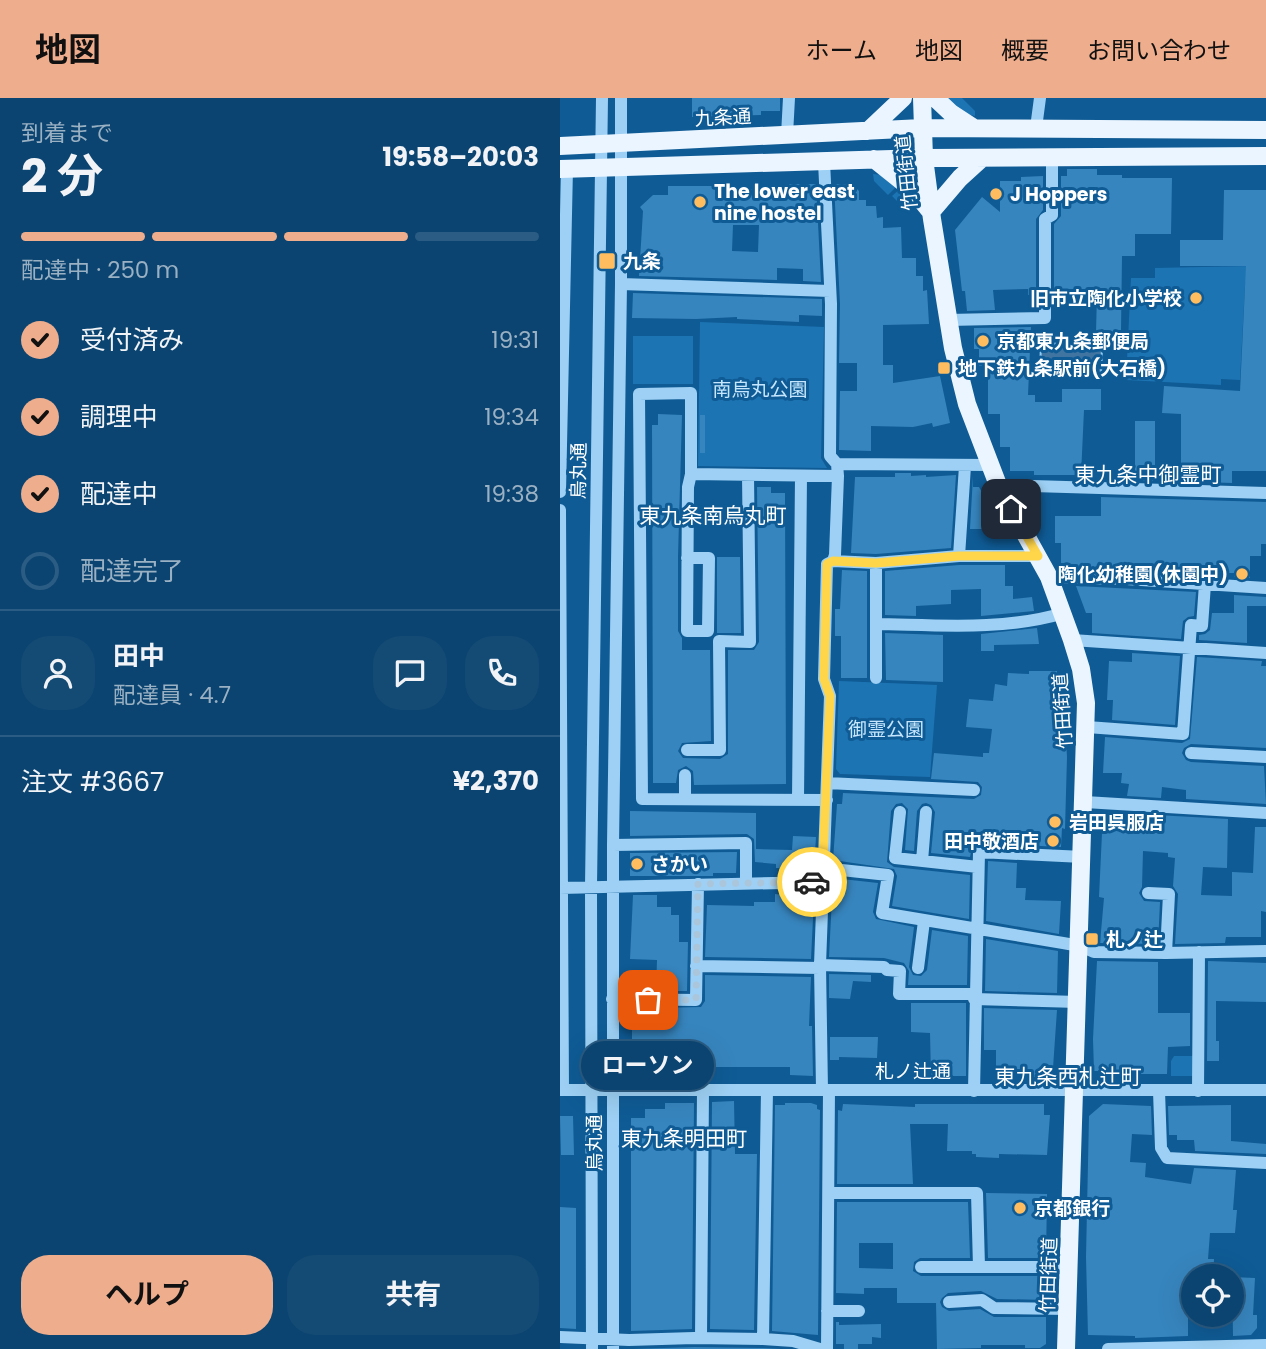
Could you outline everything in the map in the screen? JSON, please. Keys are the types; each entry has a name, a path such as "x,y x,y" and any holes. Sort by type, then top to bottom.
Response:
{"main road":[{"path":"869,131 903,98"},
{"name":"竹田街道","path":"922,98 924,158 931,212 948,320 967,404 998,485 1049,577 1064,613 1083,684 1087,727 1066,1349"},
{"path":"935,98 951,113 974,128"},
{"name":"九条通","path":"560,146 922,128 1266,130"},
{"path":"564,169 924,158 1266,156"},
{"path":"874,159 914,191 931,212 960,178 982,158"}],"street":[{"name":"烏丸通","path":"592,1344 591,886 602,98"},
{"name":"烏丸通","path":"613,1344 612,886 621,284 621,98"},
{"path":"787,135 789,98"},
{"path":"1036,128 1041,98"},
{"path":"948,320 1045,318 1045,219 1052,215 1052,157"},
{"path":"824,162 830,291 830,456 838,470 833,561"},
{"path":"560,492 564,169"},
{"path":"621,284 830,291"},
{"path":"748,475 750,642 719,641 708,631 687,631 691,393 639,394 642,799 827,800"},
{"path":"959,556 965,466"},
{"path":"691,474 801,476 838,470 990,466"},
{"path":"798,800 801,476"},
{"path":"998,485 1266,493"},
{"path":"560,510 561,1090"},
{"path":"827,1349 829,1193 820,967 830,696 824,679 827,564 833,561 876,563 959,556 1038,556"},
{"path":"687,558 709,558 708,631"},
{"path":"876,563 876,678"},
{"path":"1049,577 1266,587"},
{"path":"1087,727 1182,734 1191,625 1202,626 1205,584"},
{"path":"876,624 990,625 1064,613"},
{"path":"1072,640 1266,653"},
{"path":"687,750 720,750 719,641"},
{"path":"1191,753 1266,757"},
{"path":"685,775 685,799"},
{"path":"827,783 974,790"},
{"path":"1085,802 1266,813"},
{"path":"900,812 895,858 978,867"},
{"path":"922,861 926,812"},
{"path":"613,845 746,843 746,883"},
{"path":"974,1091 979,852 1083,857"},
{"path":"823,868 888,875 882,913 924,921 1080,946 1094,952 1166,954 1266,951"},
{"path":"560,888 822,882"},
{"path":"612,999 696,1000 698,884"},
{"path":"1148,893 1169,894 1166,954"},
{"path":"918,968 924,921"},
{"path":"1198,1091 1199,952"},
{"path":"696,965 884,967 887,970 900,971 899,994 1078,1002"},
{"name":"札ノ辻通","path":"561,1090 1266,1090"},
{"path":"701,1338 703,1090"},
{"path":"763,1339 766,1090"},
{"path":"1159,1091 1161,1148 1167,1158 1266,1163"},
{"path":"829,1193 977,1193 979,1267"},
{"path":"921,1267 1069,1267"},
{"path":"949,1302 982,1300 994,1308 1068,1309"},
{"path":"827,1311 859,1311"},
{"path":"560,1337 592,1344 701,1338 763,1339 793,1341 820,1349"},
{"path":"1108,1349 1266,1345"}],"green space":[{"path":"946,98 962,98 975,111 975,116 965,114"},
{"path":"873,174 883,175 898,185 888,195 874,181"},
{"path":"902,187 912,207 904,208 892,196"},
{"path":"1249,266 1245,286 1240,380 1221,379 1221,385 1126,380 1131,278 1155,278 1155,268"},
{"name":"南烏丸公園","path":"700,322 824,327 821,458 827,468 698,466"},
{"path":"633,336 693,336 693,384 633,384"},
{"name":"御霊公園","path":"839,681 937,685 930,777 840,774 836,769"},
{"path":"1174,1056 1197,1056 1196,1076 1171,1076 1171,1061"}],"shaded area":[{"path":"1041,343 1102,346 1101,375 1040,372"}],"building":[{"path":"692,98 780,98 780,111 761,111 761,115 692,117"},
{"path":"1067,169 1097,169 1097,175 1122,175 1122,178 1172,178 1171,234 1135,234 1135,256 1122,256 1121,332 1096,332 1097,295 1054,295 1054,224 1061,216 1061,176 1067,176"},
{"path":"1043,176 1043,210 1036,219 1036,295 1028,295 1028,289 993,290 995,310 967,311 955,230 982,197 1000,212 1000,181 1021,181 1021,177"},
{"path":"789,184 816,184 821,282 803,281 803,269 777,268 777,280 639,276 643,211 640,207 653,195 668,195 668,186 747,186 747,189 789,191","holes":["733,225 759,225 758,252 732,251"]},
{"path":"834,184 853,185 859,191 859,200 866,200 866,206 876,206 877,218 883,217 883,228 901,227 902,258 916,258 916,276 923,276 923,291 927,290 929,324 883,325 883,365 893,365 893,383 940,376 950,423 933,427 932,423 913,427 871,426 871,451 839,450 840,391 857,391 857,363 839,363 840,304"},
{"path":"1224,190 1266,190 1266,471 1232,471 1232,483 1204,482 1204,468 1181,468 1181,414 1162,413 1164,386 1240,391 1246,266 1180,266 1180,240 1223,240"},
{"path":"633,293 822,299 822,316 799,315 799,322 737,317 632,318"},
{"path":"1031,327 1028,395 1035,395 1035,402 1062,402 1062,389 1101,389 1101,410 1084,410 1081,475 1034,475 1034,471 1010,471 1010,447 1000,447 1000,414 988,414 988,379 983,379 983,366 979,366 979,349 974,349 974,328"},
{"path":"658,414 682,415 678,631 682,638 682,650 710,650 711,741 682,743 678,751 683,758 720,759 728,754 728,650 754,650 759,642 757,487 771,487 771,493 785,493 786,784 694,785 693,771 686,766 678,770 676,783 653,783 652,425 658,425"},
{"path":"700,415 705,415 705,453 700,453"},
{"path":"1135,421 1155,421 1155,481 1135,480"},
{"path":"895,473 926,477 956,475 951,548 876,554 851,553 855,477 895,477"},
{"path":"973,476 973,487 979,487 1003,529 970,529"},
{"path":"1101,497 1266,502 1266,544 1261,544 1261,556 1250,556 1250,578 1234,577 1234,573 1200,575 1061,569 1061,543 1055,543 1055,516 1101,516"},
{"path":"717,557 740,557 741,633 717,633"},
{"path":"959,565 1005,565 1005,586 1013,586 1013,599 1032,597 1034,611 981,616 981,589 951,590 951,604 916,606 916,616 885,615 885,571"},
{"path":"842,570 867,571 867,678 841,678 841,636 835,636 835,609 840,609"},
{"path":"1076,586 1196,592 1194,616 1183,621 1181,639 1092,633 1092,613 1086,613"},
{"path":"1234,595 1266,597 1266,606 1247,606 1247,643 1199,640 1199,635 1210,630 1212,613 1234,613"},
{"path":"1037,628 1039,644 994,645 994,651 981,651 981,634"},
{"path":"885,633 943,635 943,682 886,680"},
{"path":"1132,653 1180,656 1175,725 1112,720 1113,700 1107,700 1109,661 1132,662"},
{"path":"1197,657 1262,661 1261,666 1266,666 1266,748 1191,744 1184,748 1182,753 1186,760 1191,762 1264,766 1266,804 1186,799 1186,790 1162,787 1161,798 1127,796 1129,784 1121,783 1122,773 1103,773 1105,737 1182,743 1190,739"},
{"path":"1029,671 1057,671 1057,684 1053,684 1053,711 1063,711 1062,739 1066,739 1067,757 1065,829 1062,828 1061,847 979,843 972,847 970,857 931,853 935,812 931,805 926,803 917,811 914,851 905,850 908,809 902,803 896,804 891,811 887,862 894,867 970,875 969,919 892,906 897,876 894,869 833,860 837,804 842,804 843,793 974,799 981,795 982,787 978,782 931,779 934,753 983,757 983,753 989,753 992,729 966,727 969,699 993,701 995,684 1007,686 1008,673 1029,674"},
{"path":"630,811 756,813 756,849 792,850 793,836 816,837 814,868 776,868 776,864 755,862 754,839 747,834 630,836"},
{"path":"1103,812 1228,819 1227,868 1203,867 1201,895 1232,896 1232,872 1253,873 1255,827 1266,827 1266,912 1261,911 1261,937 1226,937 1225,943 1175,944 1178,894 1173,886 1175,858 1168,857 1168,853 1143,851 1142,887 1139,893 1144,901 1160,902 1158,944 1100,943 1104,898 1099,897"},
{"path":"737,852 736,873 713,873 713,876 630,876 630,853"},
{"path":"988,861 1017,863 1016,888 1026,888 1025,900 1061,901 1059,934 986,921"},
{"path":"833,878 878,883 873,912 876,919 914,927 909,967 913,975 921,976 927,970 932,930 968,936 967,985 908,985 909,971 904,963 884,958 829,957"},
{"path":"775,894 814,898 811,959 705,957 707,905 754,906 754,902 775,902"},
{"path":"633,895 657,895 657,907 671,907 671,915 679,915 679,942 688,942 687,991 656,991 657,960 630,959"},
{"path":"986,939 1058,951 1057,993 985,991"},
{"path":"1097,961 1158,962 1158,1013 1190,1013 1190,1046 1168,1047 1167,1074 1105,1074 1105,1071 1094,1071"},
{"path":"1208,961 1266,963 1266,1002 1216,1001 1219,1061 1207,1061"},
{"path":"829,974 871,975 871,982 853,981 850,999 829,998"},
{"path":"705,975 811,977 809,1026 812,1026 813,1076 790,1075 790,1067 640,1067 632,1062 632,1016 655,1016 656,1008 701,1007 705,1001"},
{"path":"911,1003 966,1003 966,1076 931,1076 930,1033 911,1032"},
{"path":"984,1008 1057,1010 1053,1068 1044,1077 1021,1077 1021,1073 996,1072 996,1050 984,1050"},
{"path":"830,1037 878,1037 877,1058 839,1057 839,1060 830,1060"},
{"path":"734,1101 735,1154 757,1154 754,1330 710,1329 712,1102"},
{"path":"665,1103 694,1103 692,1329 631,1331 631,1118 645,1118 645,1109 665,1109"},
{"path":"811,1103 817,1105 820,1110 818,1335 772,1331 775,1105"},
{"path":"843,1104 915,1107 915,1104 1044,1104 1044,1115 1050,1115 1047,1155 999,1154 999,1158 976,1157 972,1151 947,1151 948,1124 910,1124 913,1184 837,1184 838,1110 842,1111"},
{"path":"1103,1104 1151,1106 1152,1135 1132,1134 1130,1162 1146,1163 1145,1177 1191,1184 1194,1168 1236,1170 1233,1210 1237,1210 1235,1233 1210,1233 1208,1259 1214,1259 1214,1264 1181,1264 1181,1327 1188,1327 1188,1336 1135,1338 1088,1335 1086,1257 1089,1116"},
{"path":"1231,1105 1231,1141 1266,1144 1266,1154 1195,1151 1194,1140 1177,1140 1177,1135 1169,1135 1168,1106"},
{"path":"560,1116 573,1116 574,1155 561,1155"},
{"path":"986,1193 1047,1194 1046,1258 988,1258"},
{"path":"837,1202 968,1202 970,1258 920,1258 914,1262 913,1271 921,1276 1046,1276 1048,1300 997,1299 981,1291 948,1293 940,1302 942,1307 949,1311 980,1309 994,1317 1046,1317 1046,1344 1040,1348 1025,1348 1025,1345 981,1345 981,1348 937,1349 936,1303 897,1303 897,1288 864,1288 864,1294 836,1293","holes":["859,1243 893,1243 893,1269 859,1268"]},
{"path":"560,1207 576,1208 576,1329 560,1328"},
{"path":"1244,1278 1255,1278 1253,1315 1257,1315 1257,1328 1251,1335 1233,1336 1233,1327 1244,1327"},
{"path":"836,1322 839,1322 839,1325 881,1324 881,1338 872,1337 872,1344 858,1344 858,1349 844,1349 844,1344 836,1344"},
{"path":"763,1348 781,1349 633,1349"}],"way so far":[{"path":"648,1000 696,1000 698,884 812,882"}],"place":[{"name":"J Hoppers","path":"996,194"},
{"name":"The lower east nine hostel","path":"700,202"},
{"name":"九条","path":"607,261"},
{"name":"旧市立陶化小学校","path":"1196,298"},
{"name":"京都東九条郵便局","path":"983,341"},
{"name":"地下鉄九条駅前(大石橋)","path":"944,368"},
{"name":"陶化幼稚園(休園中)","path":"1242,574"},
{"name":"岩田呉服店","path":"1055,822"},
{"name":"田中敬酒店","path":"1053,841"},
{"name":"さかい","path":"637,864"},
{"name":"札ノ辻","path":"1092,939"},
{"name":"ローソン","path":"648,1000"},
{"name":"京都銀行","path":"1020,1208"}],"district":[{"name":"東九条中御霊町","path":"1148,475"},
{"name":"東九条南烏丸町","path":"713,516"},
{"name":"東九条西札辻町","path":"1068,1077"},
{"name":"東九条明田町","path":"684,1139"}],"route":[{"path":"812,882 822,882 827,800 830,696 824,679 827,564 833,561 876,563 959,556 1038,556 1011,509"}]}
